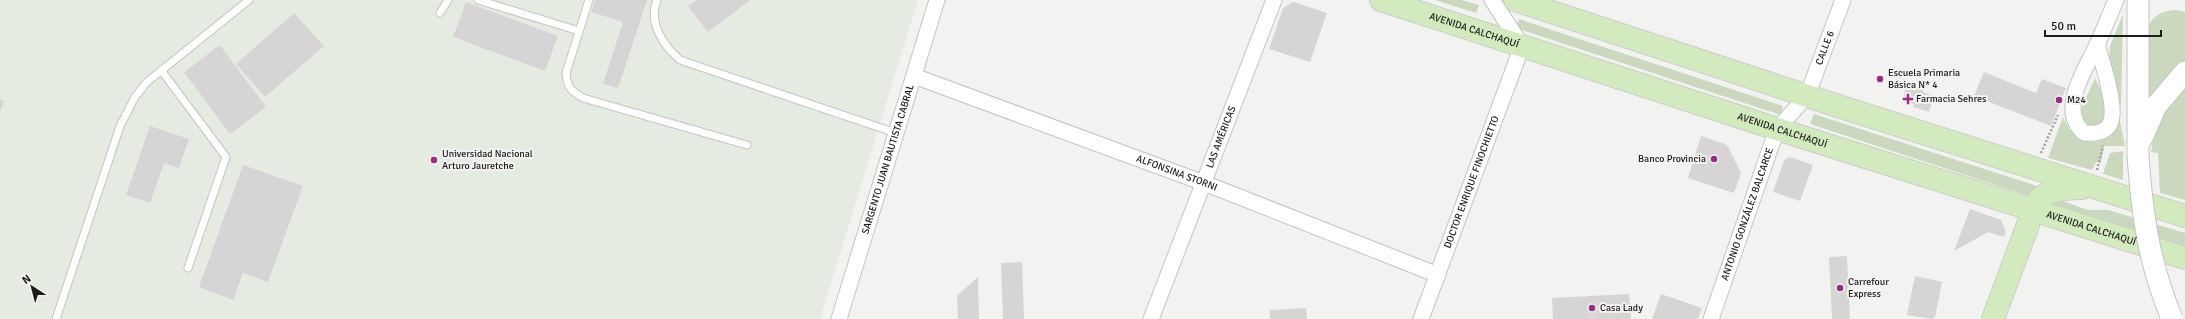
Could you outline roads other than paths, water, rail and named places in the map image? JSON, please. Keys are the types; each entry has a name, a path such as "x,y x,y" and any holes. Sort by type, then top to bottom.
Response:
{"main road":[{"name":"AVENIDA CALCHAQUÍ","path":"1381,0 1777,129 2185,258"},
{"path":"1515,0 1807,96 2185,216"},
{"path":"2138,0 2138,155 2142,208 2146,238 2157,278 2172,319"},
{"path":"2138,155 2143,134 2156,106 2185,72"},
{"path":"1993,319 2032,210 2036,203 2047,193 2060,189 2093,188"}],"street":[{"name":"SARGENTO JUAN BAUTISTA CABRAL","path":"839,319 937,0"},
{"name":"LAS AMÉRICAS","path":"1151,319 1274,0"},
{"path":"1492,0 1522,46"},
{"name":"CALLE 6","path":"1807,96 1843,0"},
{"path":"2097,44 2112,103 2112,114 2110,125 2102,131 2084,133 2076,126 2073,117 2074,100 2082,73 2097,44 2116,0"},
{"name":"DOCTOR ENRIQUE FINOCHIETTO","path":"1421,319 1522,46"},
{"name":"ALFONSINA STORNI","path":"914,76 1204,183 1438,275"},
{"name":"ANTONIO GONZÁLEZ BALCARCE","path":"1711,319 1777,129 1807,96"}],"lane":[{"path":"56,319 126,111 147,82 249,0"},
{"path":"440,13 448,0"},
{"path":"478,0 579,31"},
{"path":"589,0 566,73 567,83 571,91 583,98 747,145"},
{"path":"657,0 655,5 656,25 666,48 680,60 896,133"},
{"path":"161,70 226,157 188,268"}],"place":[{"name":"Escuela Primaria Básica N* 4","path":"1880,79"},
{"name":"Farmacia Sehres","path":"1908,99"},
{"name":"M24","path":"2059,100"},
{"name":"Banco Provincia","path":"1714,159"},
{"name":"Universidad Nacional Arturo Jauretche","path":"434,160"},
{"name":"Carrefour Express","path":"1840,288"},
{"name":"Casa Lady","path":"1592,308"}]}
